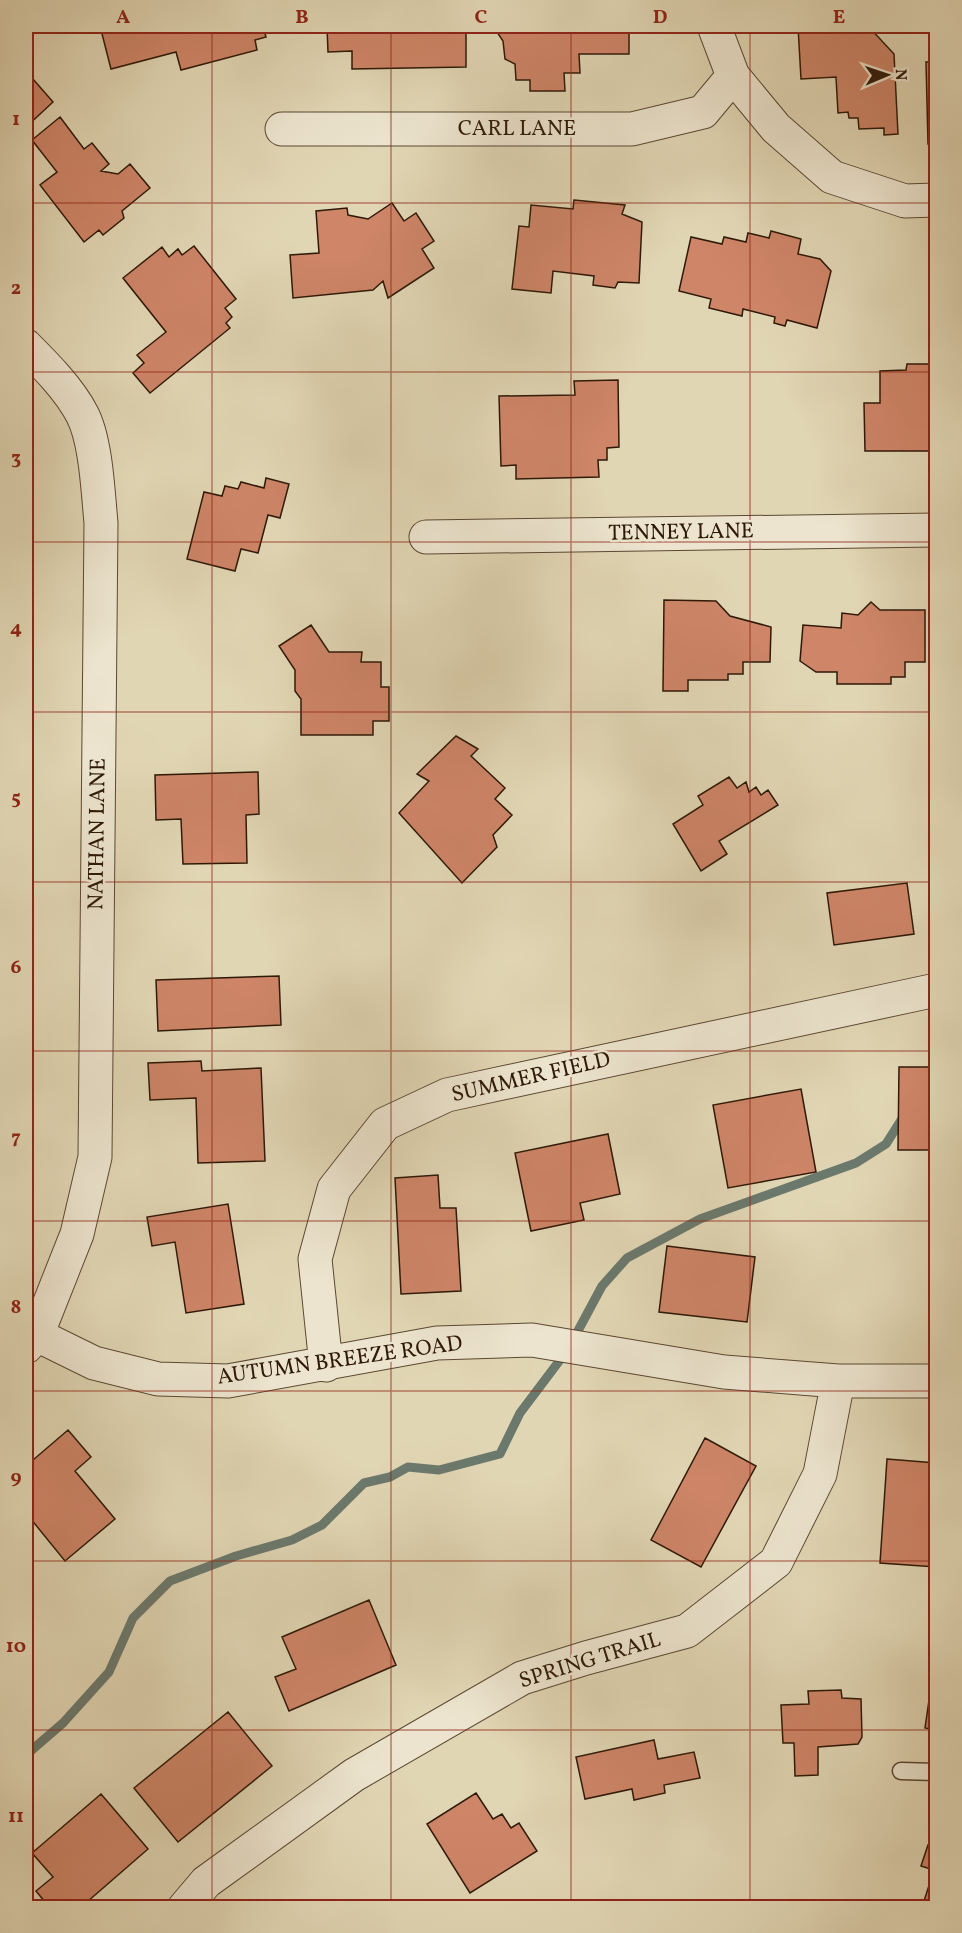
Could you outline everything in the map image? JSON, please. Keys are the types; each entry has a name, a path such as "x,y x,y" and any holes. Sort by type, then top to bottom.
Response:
{"street":[{"path":"714,26 733,76 776,129 832,177 905,201 936,200"},
{"name":"CARL LANE","path":"282,129 632,129 703,112 733,76"},
{"name":"NATHAN LANE","path":"26,346 43,363 82,414 95,462 101,523 94,1157 77,1234 31,1341"},
{"name":"TENNEY LANE","path":"426,537 936,530"},
{"name":"SUMMER FIELD","path":"326,1365 315,1259 334,1189 385,1124 447,1095 936,990"},
{"name":"AUTUMN BREEZE ROAD","path":"31,1341 94,1363 158,1379 228,1381 326,1365 437,1342 532,1340 724,1372 838,1381 936,1381"},
{"name":"SPRING TRAIL","path":"184,1908 206,1882 354,1775 522,1678 687,1631 776,1562 820,1474 838,1381"}],"lane":[{"path":"902,1771 936,1772"}],"building":[{"path":"100,26 263,26 266,37 255,40 257,50 181,70 176,52 111,69"},
{"path":"318,26 466,26 466,67 352,69 352,51 328,52 327,27"},
{"path":"493,26 629,26 629,54 579,54 580,73 564,73 565,91 530,91 530,80 516,80 515,64 505,59 503,41"},
{"path":"798,26 868,26 894,54 898,134 884,135 884,128 859,129 858,118 849,118 848,112 838,113 836,77 801,79"},
{"path":"926,62 936,62 936,144 928,144"},
{"path":"26,71 53,102 26,127"},
{"path":"60,117 84,149 92,143 109,164 101,171 118,174 130,164 150,188 122,211 124,218 103,235 99,230 84,242 40,185 57,172 32,140"},
{"path":"574,200 625,205 622,214 642,222 639,283 618,282 615,288 593,285 594,276 553,271 551,293 512,289 519,226 529,227 531,205 573,209"},
{"path":"392,203 404,221 416,213 434,241 422,249 434,268 388,298 383,281 373,290 293,298 290,255 319,253 316,211 347,208 348,215 368,219"},
{"path":"771,231 801,239 798,254 820,259 831,271 817,328 787,320 785,326 774,323 775,317 743,309 742,316 709,308 711,299 679,291 691,237 722,244 724,237 746,242 748,233 769,238"},
{"path":"194,246 236,299 225,308 232,317 226,323 230,328 150,393 133,373 144,363 137,355 166,332 123,278 162,247 169,257 178,249 182,255"},
{"path":"907,364 936,364 936,451 865,451 864,403 880,403 880,371 906,370"},
{"path":"618,380 619,447 607,448 607,460 598,460 599,477 516,479 516,465 501,466 499,396 575,395 574,381"},
{"path":"266,478 289,484 280,518 268,515 258,553 241,549 235,571 187,559 204,492 222,496 225,486 238,489 241,482 264,488"},
{"path":"664,600 716,601 730,616 771,627 770,662 743,662 743,674 728,674 728,680 688,680 688,691 663,691"},
{"path":"871,602 880,610 925,610 925,662 905,662 905,677 891,677 891,684 837,684 837,672 816,672 800,661 803,625 841,628 842,613 858,615"},
{"path":"311,625 329,652 362,652 361,662 381,662 381,687 389,687 389,721 373,721 373,735 301,735 301,699 295,691 295,670 279,646"},
{"path":"456,736 478,749 471,756 505,788 495,799 512,815 493,835 497,847 462,883 399,813 429,781 417,774"},
{"path":"258,772 259,814 246,815 247,863 183,864 181,819 156,820 155,775"},
{"path":"729,777 737,788 746,782 749,792 756,787 761,795 768,790 778,805 719,841 727,854 701,871 673,824 703,805 698,796"},
{"path":"907,883 914,934 834,945 827,893"},
{"path":"279,976 281,1025 158,1031 156,980"},
{"path":"201,1061 202,1071 261,1068 265,1161 198,1163 196,1098 150,1100 148,1063"},
{"path":"899,1067 936,1067 936,1150 898,1150"},
{"path":"801,1089 816,1172 728,1188 713,1105"},
{"path":"608,1134 620,1194 580,1203 584,1220 531,1231 515,1153"},
{"path":"438,1175 440,1208 456,1208 461,1291 401,1294 395,1178"},
{"path":"228,1204 244,1304 186,1313 175,1242 152,1246 147,1217"},
{"path":"667,1246 755,1257 747,1322 659,1312"},
{"path":"68,1430 91,1457 75,1471 115,1519 65,1561 26,1513 26,1466"},
{"path":"705,1438 756,1466 701,1567 651,1540"},
{"path":"887,1459 936,1463 936,1567 880,1563"},
{"path":"369,1600 396,1665 289,1711 275,1677 296,1669 282,1637"},
{"path":"936,1652 936,1730 925,1728"},
{"path":"841,1690 842,1698 861,1699 862,1737 858,1744 818,1747 818,1775 795,1776 794,1743 783,1743 781,1705 809,1704 808,1691"},
{"path":"228,1712 272,1766 178,1842 134,1788"},
{"path":"654,1740 658,1759 694,1752 700,1778 664,1785 665,1793 634,1800 632,1789 585,1799 576,1757"},
{"path":"476,1793 493,1819 502,1814 511,1828 519,1823 537,1851 470,1893 427,1824"},
{"path":"101,1794 148,1849 80,1908 50,1908 36,1891 53,1877 32,1853"},
{"path":"928,1845 936,1847 936,1908 923,1904 934,1870 921,1866"}],"waterway":[{"path":"573,1340 602,1286 627,1258 700,1219 856,1163 886,1144 905,1114"},
{"path":"26,1755 63,1723 109,1672 133,1618 170,1581 236,1556 292,1540 322,1525 364,1483 390,1477 408,1467 439,1470 500,1454 520,1413 566,1352"}]}
